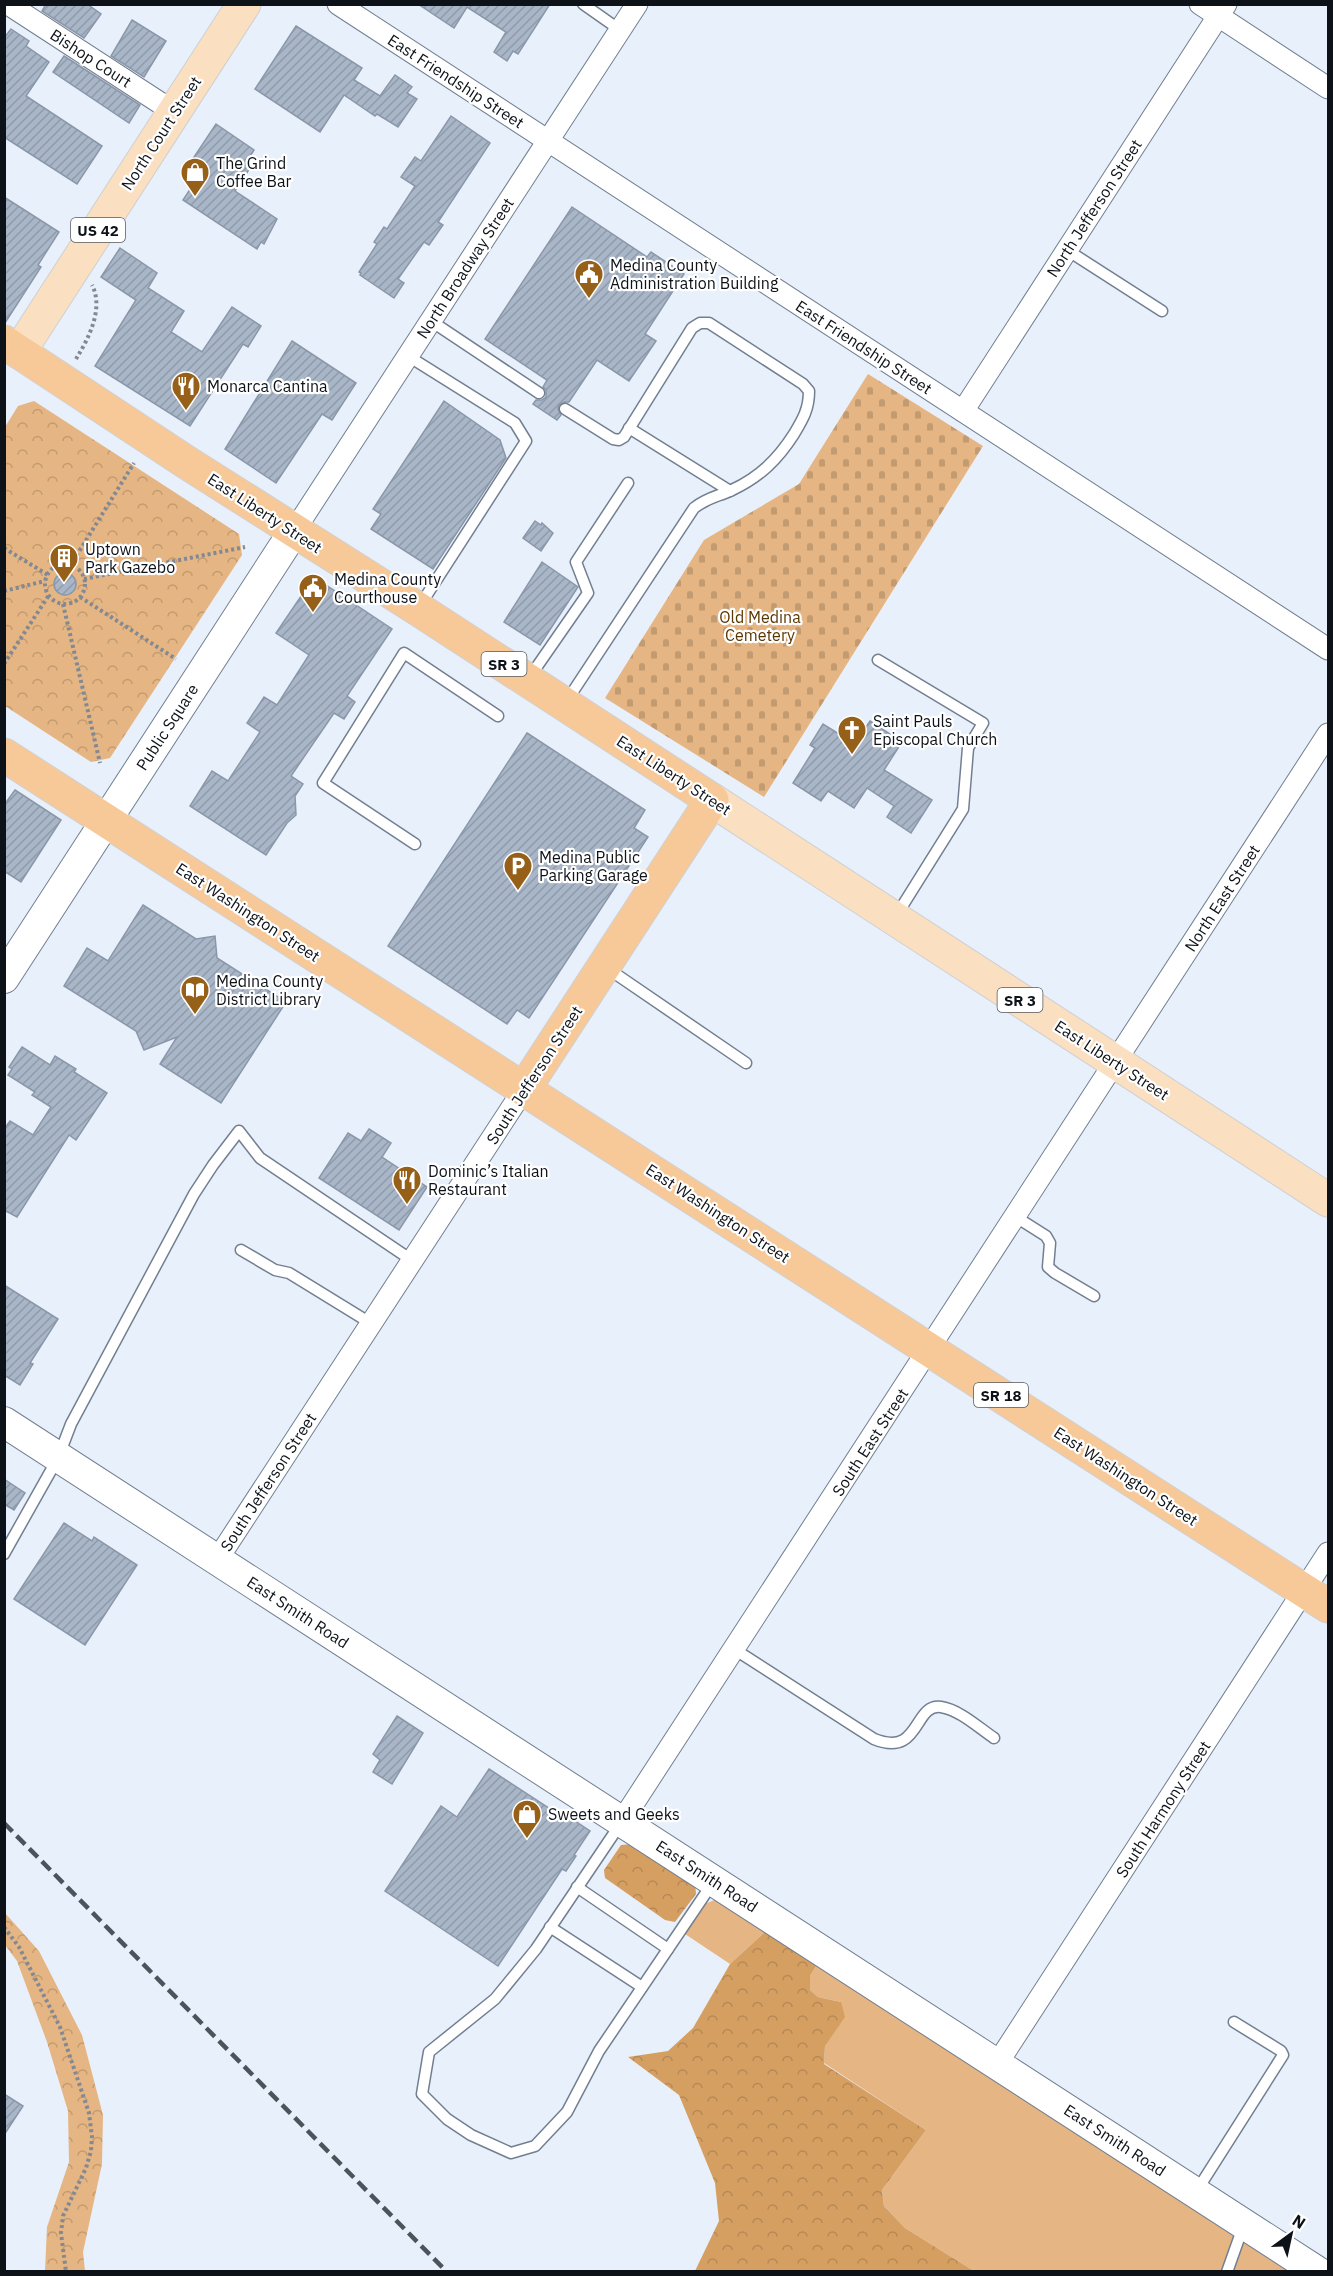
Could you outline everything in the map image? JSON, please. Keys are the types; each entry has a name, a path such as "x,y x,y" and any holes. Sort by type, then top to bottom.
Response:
{"highway":[{"name":"East Liberty Street","path":"9,356 418,609 712,800"},
{"path":"4,755 107,821"},
{"name":"South Jefferson Street","path":"524,1089 712,800"},
{"name":"East Washington Street","path":"107,821 1317,1598"}],"main road":[{"name":"North Court Street","path":"9,356 244,4"},
{"name":"East Liberty Street","path":"712,800 1329,1200"}],"street":[{"name":"Bishop Court","path":"8,4 174,112"},
{"name":"East Friendship Street","path":"338,4 1329,649"},
{"name":"North Broadway Street","path":"294,531 637,4"},
{"path":"1215,8 1329,88"},
{"name":"North Jefferson Street","path":"963,411 1067,250 1215,8"},
{"name":"Public Square","path":"4,978 294,531"},
{"name":"North East Street","path":"1116,1062 1329,734"},
{"name":"South East Street","path":"622,1821 1116,1062"},
{"name":"South Jefferson Street","path":"217,1560 524,1089"},
{"name":"East Smith Road","path":"4,1422 1318,2271"},
{"name":"South Harmony Street","path":"997,2064 1317,1598 1329,1553"}],"lane":[{"path":"583,4 620,30"},
{"path":"1067,250 1162,311"},
{"path":"431,321 539,393"},
{"path":"565,409 614,439 619,440 624,437 692,328 700,323 709,323 802,384 809,391 807,413 782,453 770,466 730,491 708,498 694,508 565,704"},
{"path":"408,356 515,423 526,441 418,609"},
{"path":"629,428 730,491"},
{"path":"528,680 588,593 576,562 628,483"},
{"path":"416,844 323,783 404,653 498,716"},
{"path":"878,660 983,723 968,748 963,809 895,918"},
{"path":"604,966 746,1063"},
{"path":"4,1554 58,1458 71,1424 194,1194 239,1131 260,1158 412,1261"},
{"path":"1016,1217 1046,1236 1050,1243 1048,1267 1094,1296"},
{"path":"241,1250 275,1270 289,1273 372,1324"},
{"path":"734,1649 874,1740 887,1745 902,1742 932,1708 938,1707 955,1712 994,1738"},
{"path":"622,1821 536,1949 495,1999 429,2052 422,2094 447,2119 471,2135 511,2153 535,2146 567,2112 599,2050 714,1881"},
{"path":"577,1887 668,1949"},
{"path":"550,1927 642,1987"},
{"path":"1195,2192 1283,2055 1281,2051 1234,2022"},
{"path":"1227,2271 1244,2224"}],"path":[{"path":"76,359 83,348 98,306 97,295 89,278"},
{"path":"70,566 134,463"},
{"path":"84,579 245,547"},
{"path":"4,548 48,575"},
{"path":"57,566 70,566 76,568 84,579 85,585 75,602 63,604 49,596 45,581 57,566"},
{"path":"4,591 45,581"},
{"path":"4,664 49,596"},
{"path":"80,597 176,659"},
{"path":"63,604 100,763"},
{"path":"4,1927 19,1947 60,2027 89,2113 91,2151 86,2168 63,2216 62,2233 66,2271"}],"green space":[{"name":"Old Medina Cemetery","path":"868,374 983,446 764,797 605,698 704,540 799,484"},
{"path":"34,401 239,534 242,555 110,758 91,762 5,706 5,427 18,406"},
{"path":"633,1844 695,1882 696,1894 675,1922 665,1920 605,1878 604,1870 621,1845"},
{"path":"719,1898 767,1930 730,1964 685,1934 705,1904"},
{"path":"5,1913 39,1951 82,2035 103,2115 102,2164 83,2252 85,2271 45,2271 47,2227 69,2162 68,2111 47,2042 17,1961 5,1945"},
{"path":"767,1930 818,1963 810,1976 810,1990 818,1997 841,2002 845,2017 825,2046 824,2064 926,2130 882,2190 884,2206 905,2228 974,2271 695,2271 719,2221 715,2183 679,2095 628,2057 668,2051 693,2028 730,1964"},
{"path":"818,1963 1298,2271 974,2271 905,2228 884,2206 882,2190 926,2130 824,2063 825,2046 841,2002 818,1997 810,1990 810,1976"}],"building":[{"path":"46,4 87,4 101,14 84,38 42,11"},
{"path":"418,4 550,4 518,54 513,51 507,61 494,52 506,32 467,7 454,28"},
{"path":"132,20 166,41 144,77 111,56"},
{"path":"296,26 362,68 354,80 380,96 395,75 412,87 407,93 417,99 398,127 377,114 375,116 344,95 320,132 255,89"},
{"path":"11,29 29,41 26,46 49,62 26,96 102,146 77,184 4,137 4,38"},
{"path":"64,56 140,105 129,123 53,72"},
{"path":"451,116 490,143 438,222 443,225 429,245 424,242 398,279 404,283 394,298 360,275 359,272 377,244 374,242 384,227 387,229 415,186 401,177 415,157 421,161"},
{"path":"216,124 254,150 245,165 250,168 235,191 277,219 264,244 261,242 257,249 183,200 202,171 190,163"},
{"path":"4,197 59,232 38,265 41,267 5,323"},
{"name":"Medina County Administration Building","path":"572,207 647,257 651,252 684,274 645,334 656,341 629,381 597,360 569,402 559,405 561,415 557,420 533,404 536,400 546,397 546,390 543,387 547,380 485,339"},
{"path":"120,248 157,273 148,288 184,311 171,332 202,352 232,307 261,326 248,347 243,344 190,426 95,366 136,300 101,277"},
{"path":"292,341 356,383 332,420 322,414 276,483 225,449"},
{"path":"444,401 500,440 506,458 433,569 371,529 381,514 373,509"},
{"path":"535,521 541,525 542,523 553,533 541,551 523,538"},
{"path":"542,562 578,587 540,645 504,622"},
{"name":"Uptown Park Gazebo","path":"65,573 73,576 76,584 73,592 65,595 57,592 54,584 57,576"},
{"path":"314,577 392,629 347,696 355,702 344,719 334,713 291,776 303,784 295,796 296,815 287,823 266,855 190,806 212,771 228,781 260,732 247,723 264,697 277,705 309,655 276,633"},
{"path":"870,721 902,742 884,770 932,800 911,833 887,817 894,806 867,788 854,808 828,791 821,801 793,783 815,748 810,745 823,724 855,744"},
{"name":"Medina Public Parking Garage","path":"527,733 645,810 634,828 648,837 529,1018 517,1010 507,1024 388,946"},
{"path":"15,790 61,820 21,882 4,871 4,805"},
{"name":"Medina County District Library","path":"143,905 196,939 215,936 217,958 286,1002 221,1103 160,1064 177,1037 144,1050 136,1031 64,986 87,948 108,961"},
{"path":"22,1047 50,1065 55,1056 76,1069 74,1072 107,1093 76,1140 69,1135 17,1217 4,1210 4,1129 10,1121 33,1135 51,1107 32,1095 35,1092 8,1075 12,1069 9,1067"},
{"path":"369,1129 391,1143 382,1157 427,1187 399,1230 319,1178 348,1133 361,1141"},
{"path":"4,1285 58,1319 30,1363 33,1364 20,1385 4,1375"},
{"path":"4,1479 25,1493 14,1510 4,1504"},
{"path":"64,1523 92,1541 94,1537 137,1565 85,1645 14,1599"},
{"path":"397,1716 423,1733 392,1784 373,1772 380,1760 373,1754"},
{"path":"489,1769 567,1820 569,1817 590,1831 566,1871 562,1869 498,1966 385,1891 441,1806 457,1817"},
{"path":"4,2094 23,2106 4,2135"}],"railway":[{"path":"4,1823 447,2272"}],"place":[{"name":"The Grind Coffee Bar","path":"195,198"},
{"name":"Medina County Administration Building","path":"589,300"},
{"name":"Monarca Cantina","path":"186,412"},
{"name":"Uptown Park Gazebo","path":"64,584"},
{"name":"Medina County Courthouse","path":"313,614"},
{"name":"Saint Pauls Episcopal Church","path":"852,756"},
{"name":"Medina Public Parking Garage","path":"518,892"},
{"name":"Medina County District Library","path":"195,1016"},
{"name":"Dominic’s Italian Restaurant","path":"407,1206"},
{"name":"Sweets and Geeks","path":"527,1840"}]}
